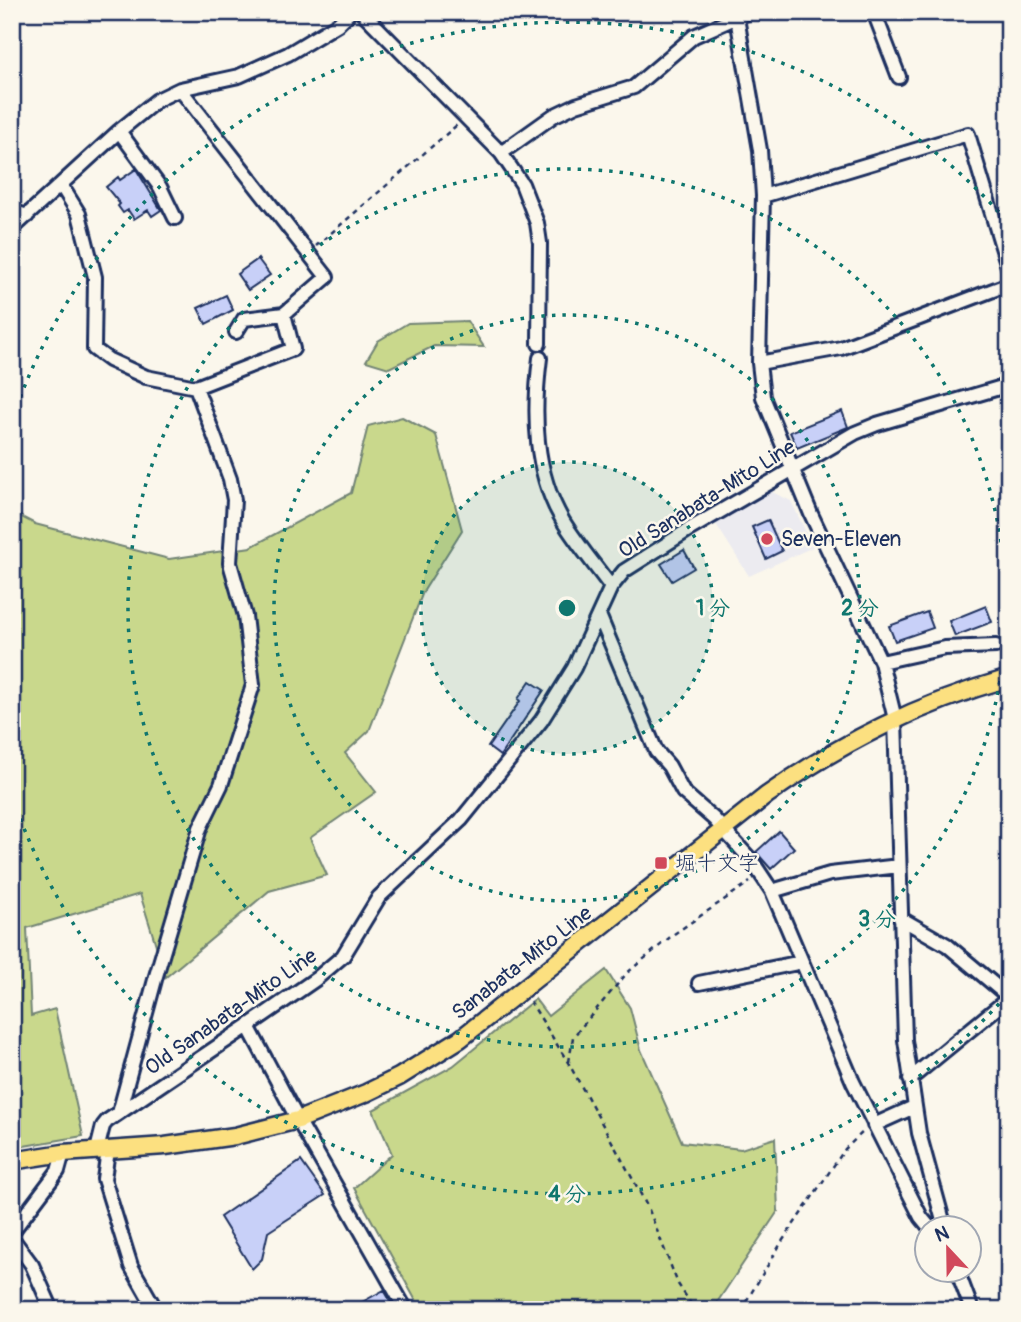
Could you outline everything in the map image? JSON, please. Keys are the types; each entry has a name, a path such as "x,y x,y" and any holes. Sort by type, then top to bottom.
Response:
{"main road":[{"name":"Sanabata-Mito Line","path":"12,1161 62,1153 202,1142 255,1132 298,1120 366,1093 399,1077 460,1039 723,830 803,770 852,740 895,719 972,689 1009,678"}],"street":[{"path":"12,229 157,100 180,89 239,75 288,54 338,24 350,12"},
{"path":"362,12 501,153 522,184 537,223 541,267 540,344"},
{"path":"874,12 899,77"},
{"path":"501,153 553,116 576,105 634,87 694,36 741,14 760,150 763,196 760,363 763,397 792,469 881,662 895,719 905,1040 914,1107 942,1214"},
{"path":"180,89 327,277 284,314 244,319 236,332"},
{"path":"119,131 160,187 175,218"},
{"path":"763,196 968,134 1009,270"},
{"path":"61,185 79,214 95,277 94,349 108,360 146,377 196,387 293,349 284,314"},
{"path":"12,211 27,216"},
{"path":"760,363 841,348 1009,284"},
{"path":"540,358 537,445 551,496 576,540 611,587"},
{"path":"119,1113 200,828 221,785 253,685 245,616 230,563 234,500 230,479 196,387"},
{"name":"Old Sanabata-Mito Line","path":"102,1150 103,1126 119,1113 316,979 343,956 379,897 461,820 541,721 574,668 611,587 624,571 855,433 877,424 1008,387"},
{"path":"599,615 656,751 669,766 683,792 723,830 762,874 772,891 853,1082 919,1214"},
{"path":"881,662 945,648 996,646"},
{"path":"772,891 830,874 900,866"},
{"path":"900,918 947,945 1009,997 910,1079"},
{"path":"699,982 802,962"},
{"path":"248,1026 406,1310"},
{"path":"874,1125 914,1107"},
{"path":"102,1150 104,1179 131,1266 156,1310"},
{"path":"12,1232 58,1171 62,1153"},
{"path":"12,1238 32,1265 52,1310"},
{"path":"962,1284 972,1310"}],"path":[{"path":"308,253 466,118"},
{"path":"569,1064 573,1037 628,973 674,934 762,874"},
{"path":"522,990 569,1064 643,1198 678,1284 695,1310"},
{"path":"741,1310 783,1240 845,1149 856,1137 874,1125"}],"shaded area":[{"path":"768,490 791,501 813,547 749,576 714,521"}],"green space":[{"path":"467,321 484,347 434,346 389,368 366,361 378,341 408,323"},
{"path":"402,417 436,435 462,530 423,592 369,731 345,753 376,792 310,838 327,875 269,891 166,977 140,894 27,928 31,1016 55,1009 83,1136 12,1148 12,512 35,524 169,559 251,547 351,493 368,426"},
{"path":"606,970 630,1008 641,1050 682,1142 741,1149 775,1138 778,1211 712,1310 421,1310 354,1188 392,1154 373,1110 453,1066 535,999 548,1016"}],"building":[{"path":"136,169 161,210 152,216 148,210 134,219 128,210 123,213 118,206 120,204 106,187 118,177 120,180"},
{"path":"258,259 270,275 248,290 237,274"},
{"path":"226,295 233,310 206,324 198,308"},
{"path":"842,411 848,427 797,448 790,432"},
{"name":"Seven-Eleven","path":"768,520 782,551 766,559 752,527"},
{"path":"684,550 694,568 672,581 661,564"},
{"path":"986,606 992,622 955,636 949,621"},
{"path":"927,612 933,628 895,641 889,626"},
{"path":"530,681 544,690 500,756 488,747 520,701 518,699"},
{"path":"779,831 794,848 771,869 756,852"},
{"path":"301,1161 325,1195 268,1232 262,1259 252,1269 220,1217"},
{"path":"384,1290 394,1307 389,1310 348,1310"}],"place":[{"name":"Seven-Eleven","path":"767,539"},
{"name":"堀十文字","path":"661,863"}]}
